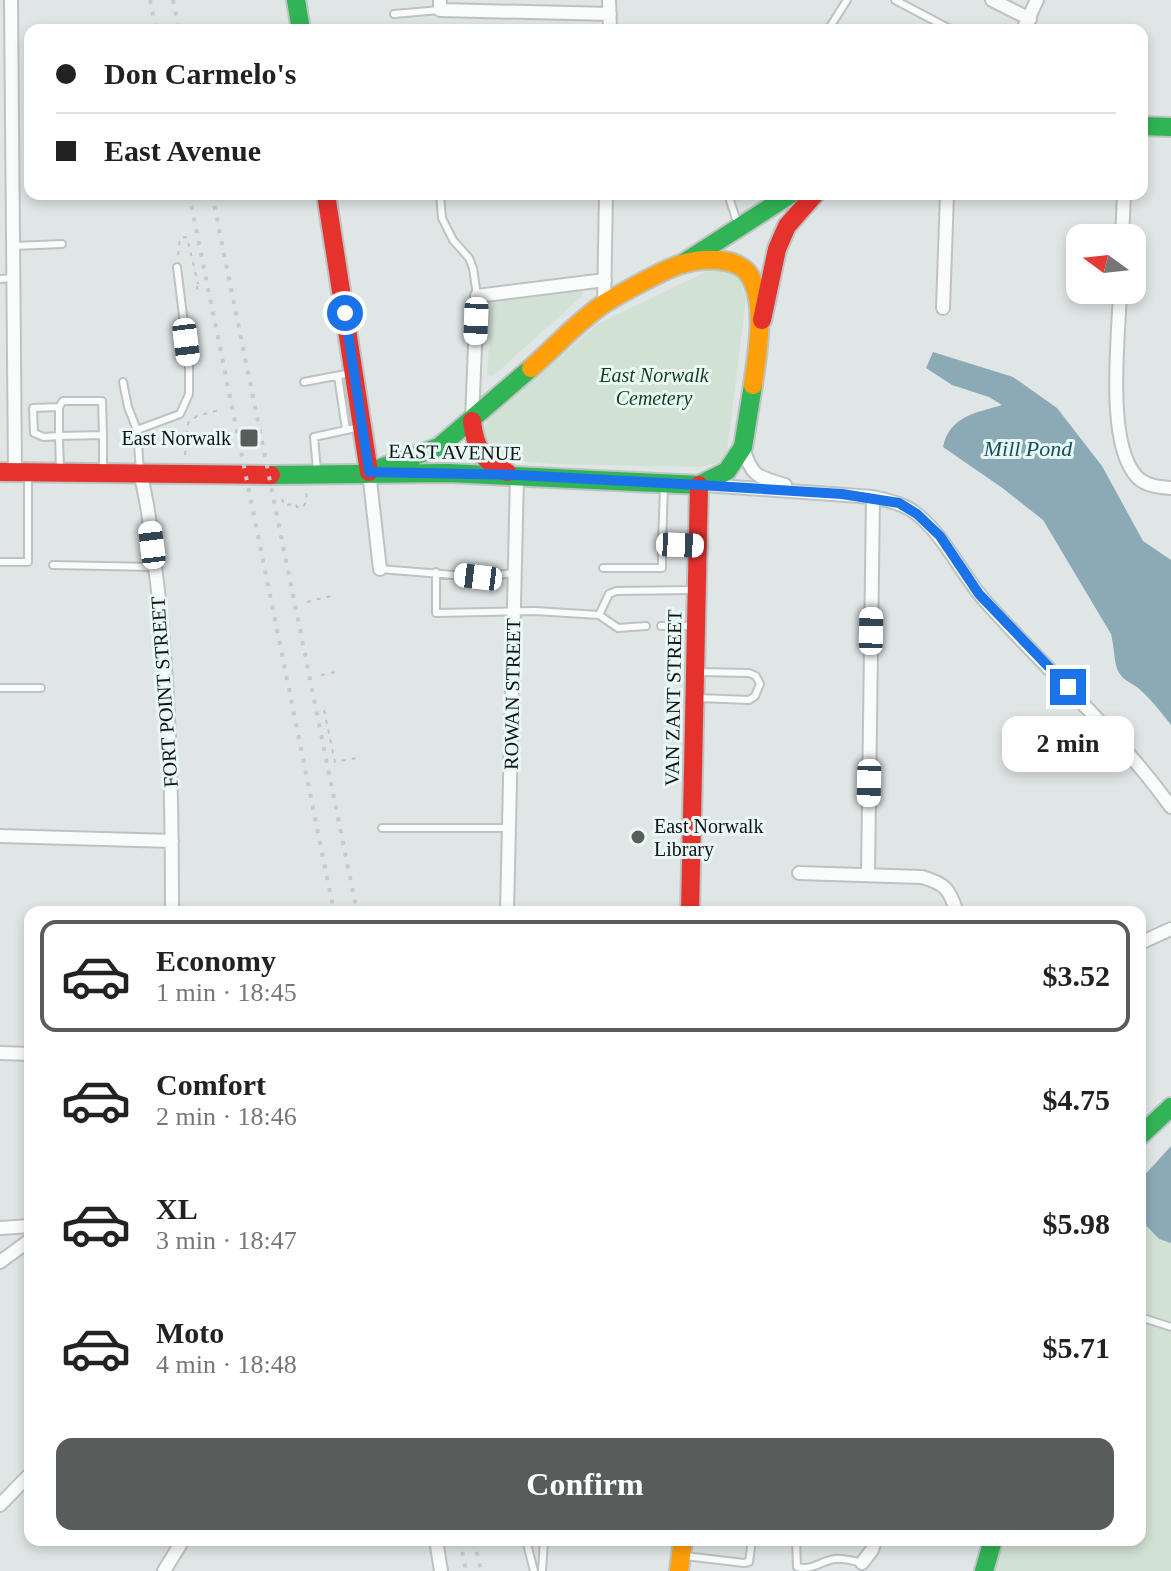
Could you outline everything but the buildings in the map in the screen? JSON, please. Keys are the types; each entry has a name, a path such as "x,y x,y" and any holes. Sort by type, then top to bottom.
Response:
{"main road":[{"path":"296,0 300,24"},
{"path":"1148,126 1171,127"},
{"path":"327,200 354,429 369,472 439,447 604,304 682,264 782,200"},
{"path":"699,485 727,471 743,447 777,249 787,226 810,200"},
{"path":"682,264 729,260 740,265 750,276 755,290 761,331"},
{"path":"472,421 479,456 491,466 517,475"},
{"name":"EAST AVENUE","path":"14,473 140,473 310,480 369,472 517,475 699,485"},
{"name":"VAN ZANT STREET","path":"690,906 699,485"},
{"path":"1146,1125 1171,1107"},
{"path":"984,1571 991,1546"}],"street":[{"path":"11,0 13,246 7,278 14,334 14,473"},
{"path":"609,0 610,24"},
{"path":"992,0 1026,24 1037,0"},
{"path":"440,5 610,14"},
{"path":"604,304 606,200"},
{"path":"943,308 947,200"},
{"path":"1123,224 1124,200"},
{"path":"472,421 477,296 605,280"},
{"path":"1120,304 1118,433 1129,466 1139,479 1152,486 1171,488"},
{"name":"EAST AVENUE","path":"743,447 748,466 754,474 812,492"},
{"path":"369,472 380,569"},
{"name":"FORT POINT STREET","path":"140,473 146,494 155,567 170,719 172,906"},
{"name":"ROWAN STREET","path":"507,906 517,475"},
{"name":"EAST AVENUE","path":"699,485 873,497 899,503 917,514 940,536 979,594 1106,726 1171,807"},
{"path":"868,874 873,497"},
{"path":"0,836 172,841"},
{"path":"799,873 922,877 938,882 949,891 955,906"},
{"path":"1146,940 1171,929"},
{"path":"0,1053 24,1054"},
{"path":"0,1228 24,1226"},
{"path":"0,1262 24,1244"},
{"path":"0,1505 24,1480"},
{"path":"164,1571 179,1546"},
{"path":"437,1546 441,1571"},
{"path":"862,1563 873,1546"}],"lane":[{"path":"832,24 847,0"},
{"path":"895,0 941,24"},
{"path":"394,14 440,5"},
{"path":"440,200 446,230 473,268 477,296"},
{"path":"730,200 739,228"},
{"path":"13,246 62,244"},
{"path":"137,430 180,414 189,394 189,364 177,267"},
{"path":"0,334 14,334"},
{"path":"304,382 346,374"},
{"path":"123,382 137,430 140,473"},
{"path":"60,473 59,407 63,401 102,401 103,473"},
{"path":"59,407 33,408 34,433 44,437 103,435"},
{"path":"14,418 34,418"},
{"path":"310,480 314,437 354,429"},
{"path":"0,562 28,562 14,473"},
{"path":"603,568 662,568 664,483"},
{"path":"662,544 698,546"},
{"path":"53,565 155,567"},
{"path":"380,569 478,577 515,573"},
{"path":"436,572 436,613 514,611 599,615 618,628 646,626"},
{"path":"599,615 609,594 616,591 697,590"},
{"path":"661,626 696,626"},
{"path":"695,671 749,673 756,676 760,684 755,696 749,700 695,698"},
{"path":"0,688 41,688"},
{"path":"382,828 509,828"},
{"path":"1146,1319 1171,1327"},
{"path":"528,1546 534,1571"},
{"path":"542,1571 544,1546"},
{"path":"681,1556 744,1563 749,1562 751,1546"},
{"path":"796,1546 797,1567 812,1570 834,1559 862,1563"}],"path":[{"path":"177,267 180,238 187,237 198,295"},
{"path":"186,460 188,423 197,416 219,410"},
{"path":"282,499 285,506 295,503 297,507 306,506 310,480"},
{"path":"307,602 331,596"},
{"path":"321,675 336,672"},
{"path":"324,710 335,762 357,758"}],"green space":[{"name":"East Norwalk Cemetery","path":"725,269 740,280 746,299 727,451 721,462 700,467 551,464 496,458 489,452 484,428 489,417 598,324 707,271"},
{"path":"583,288 582,296 493,376 487,375 492,301"},
{"path":"1146,1225 1159,1239 1171,1243 1171,1571 994,1571 1001,1546 1146,1546"}],"water":[{"name":"Mill Pond","path":"933,352 1013,377 1057,408 1102,466 1143,541 1171,560 1171,725 1137,687 1120,674 1111,634 1043,520 943,447 958,422 974,413 1002,405 989,397 952,385 926,368"},
{"path":"1171,1146 1171,1243 1159,1239 1146,1225 1146,1174"}],"railway":[{"path":"150,0 155,24"},
{"path":"173,0 178,24"},
{"path":"190,200 333,906"},
{"path":"213,200 356,906"},
{"path":"461,1546 466,1571"},
{"path":"475,1546 481,1571"}],"traffic: fast":[{"path":"296,0 300,24"},
{"path":"1148,126 1171,127"},
{"path":"682,264 782,200"},
{"path":"369,472 439,447 531,368"},
{"path":"271,475 448,473 699,485 727,471 743,447 753,385"},
{"path":"1146,1130 1171,1107"},
{"path":"984,1571 991,1546"}],"traffic: slow":[{"path":"531,368 586,317 612,299 675,266 719,260 744,269 755,288 759,330 753,385"},
{"path":"679,1571 682,1546"}],"traffic: jam":[{"path":"327,200 369,472"},
{"path":"762,320 777,249 787,226 810,200"},
{"path":"472,421 481,452 491,463 507,472"},
{"path":"0,472 271,475"},
{"path":"690,906 699,485"}],"place":[{"name":"East Norwalk","path":"249,438"},
{"name":"East Norwalk Library","path":"638,837"}],"route":[{"path":"345,313 369,472 517,475 699,485 842,494 899,503 917,514 940,536 979,594 1068,687"}]}
